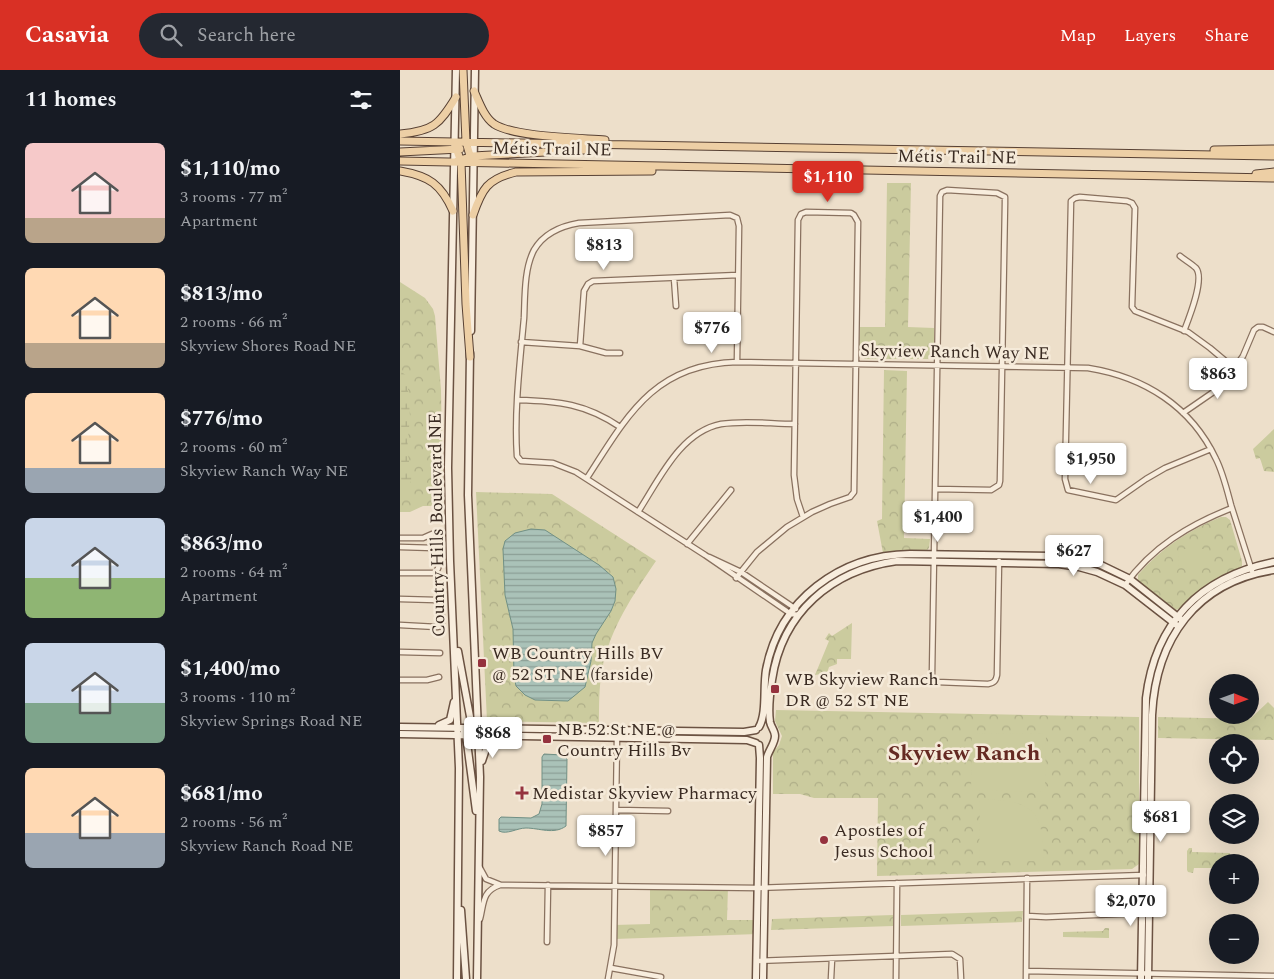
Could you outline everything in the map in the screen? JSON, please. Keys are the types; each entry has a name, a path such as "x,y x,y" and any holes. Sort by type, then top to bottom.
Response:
{"main road":[{"path":"463,70 469,144 472,158"},
{"path":"474,91 483,111 493,123 512,131 668,145"},
{"path":"400,134 431,128 444,116 456,97"},
{"name":"Métis Trail NE","path":"400,141 456,147 469,144 668,145 1274,156"},
{"path":"400,161 459,161 472,158 650,145"},
{"path":"400,152 456,147 459,161 470,358"},
{"path":"1158,153 1174,150 1274,149"},
{"name":"Métis Trail NE","path":"472,158 772,168 1226,177 1274,180"},
{"path":"472,215 486,185 504,175 516,172 772,168"},
{"path":"400,171 426,177 434,183 441,190 453,212"},
{"path":"1226,177 1274,172"}],"street":[{"path":"456,70 456,147"},
{"path":"469,144 475,70"},
{"name":"Country Hills Boulevard NE","path":"472,158 469,504 480,778 477,979"},
{"name":"Country Hills Boulevard NE","path":"456,977 458,728 450,561 448,468 453,212 459,161"},
{"path":"935,489 991,490 999,486 1005,197 997,193 946,190 940,196 937,365 935,489 934,558 932,675 933,680 941,683 980,684 992,684 996,680 999,559"},
{"path":"1211,448 1165,468 1116,500 1068,490 1065,480 1071,201 1075,198 1127,201 1132,203 1135,208 1132,307 1135,310 1184,330 1210,348 1234,369"},
{"path":"736,578 767,543 787,527 830,504 850,497 854,492 857,218 851,213 806,212 801,214 798,220 795,488 803,517"},
{"path":"737,362 739,226 737,218 734,216 568,224 548,234 539,243 534,251 528,271 518,400 517,451 519,459 525,462 559,465 587,478 791,614 799,615"},
{"path":"1180,256 1196,268 1198,273 1194,302 1184,330"},
{"path":"580,346 584,291 590,282 738,274"},
{"path":"674,278 676,306"},
{"path":"1183,413 1221,386 1247,348 1254,330 1258,327 1263,327 1274,332"},
{"path":"522,342 580,346 606,353 620,352"},
{"name":"Skyview Ranch Way NE","path":"587,478 620,427 640,401 670,379 691,369 704,366 737,362 1094,369 1123,376 1153,390 1183,413 1198,429 1211,448 1219,465 1253,574"},
{"path":"518,400 557,401 572,404 593,411 620,427"},
{"path":"638,512 675,455 696,434 721,424 795,424"},
{"path":"688,544 731,490"},
{"path":"1125,586 1153,553 1172,538 1200,522 1232,508"},
{"path":"400,538 423,538 432,534"},
{"path":"400,548 434,548 438,552 439,566 435,573 400,573"},
{"path":"705,555 741,572 796,607 799,615"},
{"path":"763,979 758,888 760,758 758,744 754,735 762,719 764,680 769,656 779,633 791,614 820,583 853,564 888,555 934,558 1076,558 1101,565 1130,579 1174,619"},
{"path":"756,979 761,961 766,887 767,757 775,738 770,716 774,670 780,648 799,615 826,588 857,570 897,561 934,558"},
{"path":"999,559 1070,565 1097,572 1125,586 1181,624"},
{"path":"1144,976 1146,698 1153,662 1158,648 1174,619 1194,599 1225,577 1251,567 1274,562"},
{"path":"1144,976 1142,913 1146,875 1153,699 1160,664 1165,650 1181,624 1198,605 1227,585 1253,574 1274,570"},
{"path":"400,599 436,600 441,603 442,622 441,626 436,627 400,625"},
{"path":"453,627 477,730"},
{"path":"400,652 440,653"},
{"path":"400,680 427,680 439,677"},
{"path":"431,727 442,724 452,717 456,679"},
{"path":"400,734 466,735 477,730 502,735 748,732 767,726 772,730"},
{"path":"400,727 744,740 766,747 772,744"},
{"path":"458,728 466,735 479,835"},
{"path":"608,979 614,945 617,734"},
{"path":"480,778 486,746 492,740 502,735"},
{"path":"616,810 668,811"},
{"path":"458,864 466,979"},
{"path":"479,864 486,879 501,885"},
{"path":"478,928 487,893 501,885 758,888 1146,875"},
{"path":"1026,979 1027,878"},
{"path":"896,979 897,883"},
{"path":"547,942 548,885"},
{"path":"1027,916 1056,917 1142,913"},
{"path":"761,961 952,954 960,959 961,979"},
{"path":"832,959 832,979"},
{"path":"611,968 661,977"},
{"path":"1026,971 1144,976 1274,976"}],"green space":[{"path":"887,183 911,183 908,327 934,328 934,353 928,359 865,359 862,357 859,349 860,327 885,327"},
{"path":"400,282 425,298 433,309 441,390 443,506 423,506 410,512 400,512"},
{"path":"884,370 907,371 904,538 930,539 929,548 926,551 904,550 883,553 877,521 882,519"},
{"path":"400,371 407,376 410,416 407,451 412,477 410,484 400,489"},
{"path":"1274,429 1274,472 1264,471 1260,458 1256,459 1253,449"},
{"path":"476,492 552,494 656,561 623,612 611,640 601,676 599,723 487,721"},
{"path":"1221,517 1226,517 1230,520 1242,566 1205,586 1176,610 1138,581 1138,575 1166,548 1187,534"},
{"path":"1179,549 1205,549 1205,568 1178,568"},
{"path":"852,623 851,659 837,659 837,664 829,667 827,673 815,675 829,641 825,639 829,633 832,636"},
{"path":"1268,702 1274,708 1274,740 1259,740 1259,734 1209,734 1209,739 1158,738 1158,717 1209,718 1209,724 1259,724 1259,710"},
{"path":"776,710 1139,717 1139,864 1132,869 877,876 878,798 814,798 800,794 773,794 773,752 779,745 782,736 775,721"},
{"path":"972,733 1046,734 1045,792 971,790"},
{"path":"980,799 1012,802 1023,805 1031,810 1037,818 1041,829 1044,861 979,861"},
{"path":"1189,848 1192,848 1192,852 1230,854 1209,854 1209,868 1194,868 1193,873 1187,870 1187,851"},
{"path":"650,887 728,887 727,920 758,920 758,934 614,939 614,925 650,924"},
{"path":"1023,911 1022,922 901,926 901,915"},
{"path":"893,915 893,926 771,930 772,919"},
{"path":"1105,928 1109,928 1109,938 1063,937 1063,932 1103,931"}],"shaded area":[{"path":"531,529 545,530 599,565 613,577 616,589 615,601 611,611 592,643 591,661 585,687 568,701 535,700 525,695 516,686 513,629 505,595 503,549 505,541 515,533"},
{"path":"544,754 563,755 567,759 566,826 551,831 523,828 505,832 499,831 499,819 501,817 531,818 539,814 542,804 542,757"}],"place":[{"name":"WB Country Hills BV @ 52 ST NE (farside)","path":"482,663"},
{"name":"WB Skyview Ranch DR @ 52 ST NE","path":"775,689"},
{"name":"NB 52 St NE @ Country Hills Bv","path":"547,739"},
{"name":"Medistar Skyview Pharmacy","path":"522,793"},
{"name":"Apostles of Jesus School","path":"824,840"}],"district":[{"name":"Skyview Ranch","path":"964,753"}]}
